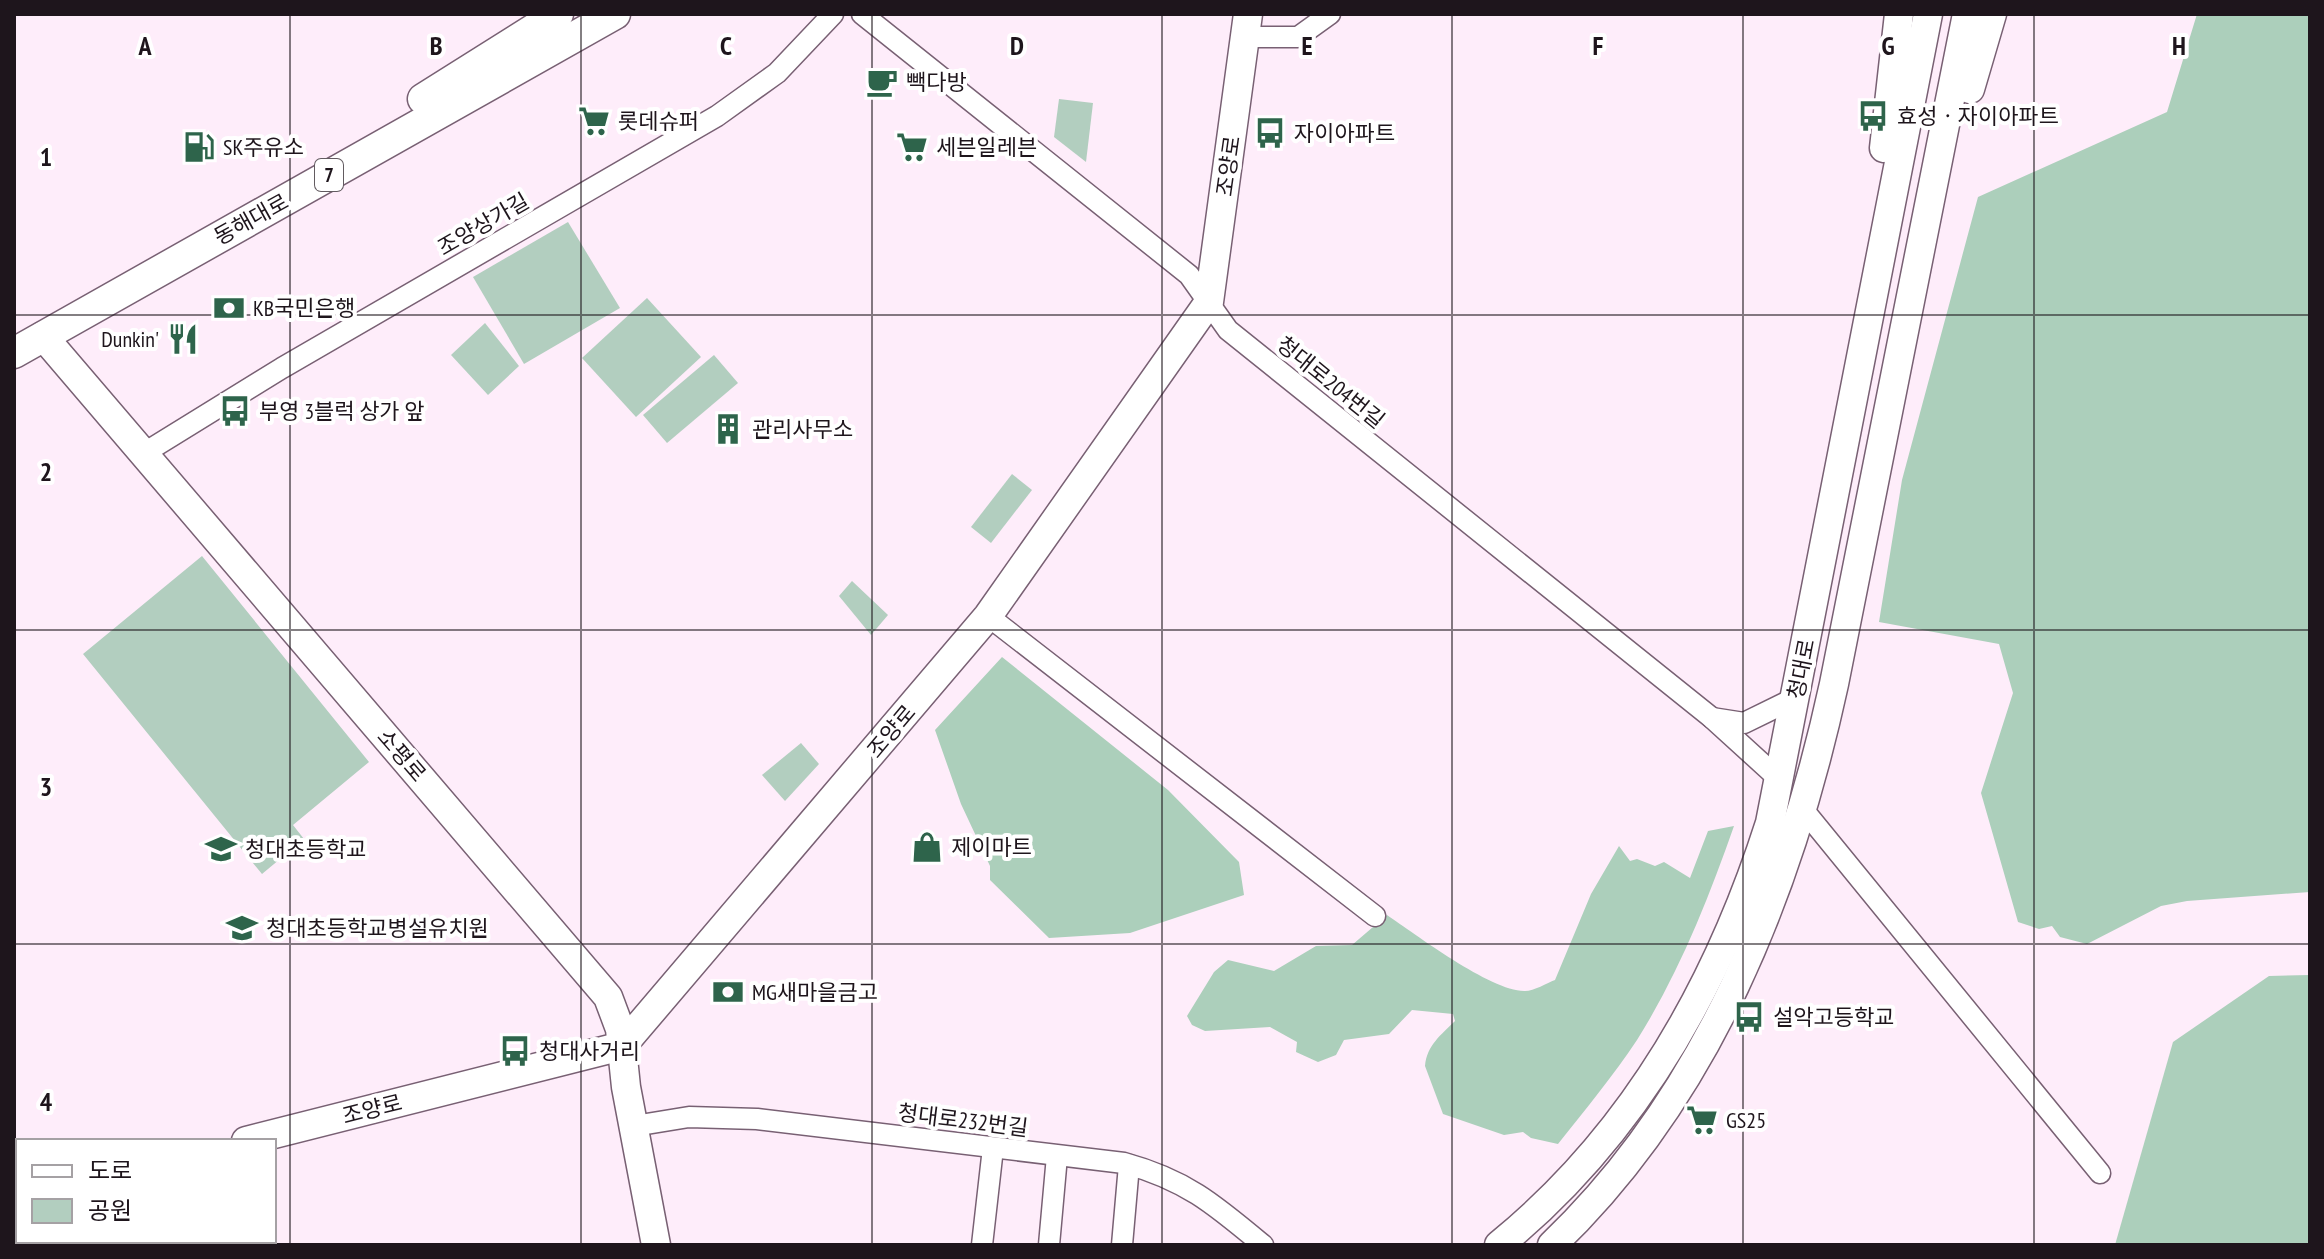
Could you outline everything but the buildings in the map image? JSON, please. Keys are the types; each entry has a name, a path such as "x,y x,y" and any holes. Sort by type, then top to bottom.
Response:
{"main road":[{"name":"동해대로","path":"14,353 29,328 444,87 558,14"},
{"name":"동해대로","path":"29,328 615,14"}],"street":[{"name":"조양상가길","path":"141,455 282,368 717,116 777,73 833,14"},
{"name":"청대로204번길","path":"862,14 1185,272 1228,330 1712,718 1779,779"},
{"name":"조양로","path":"254,1139 622,1046 988,616 1209,302 1246,26 1298,37 1330,14"},
{"path":"1859,358 1899,14"},
{"name":"청대로","path":"1499,1245 1571,1177 1629,1108 1682,1032 1717,965 1762,850 1779,779 1928,14"},
{"name":"청대로","path":"1552,1245 1602,1193 1653,1127 1730,998 1774,897 1802,808 1834,684 1967,14"},
{"path":"1898,361 1992,14"},
{"name":"소평로","path":"29,328 608,997 616,1013 656,1245"},
{"path":"988,616 1375,916"},
{"path":"1712,718 1744,723 1795,698"},
{"path":"1779,779 2100,1173"},
{"path":"1629,1108 1653,1127"},
{"name":"청대로232번길","path":"634,1126 689,1117 757,1119 1129,1165 1159,1173 1202,1194 1263,1245"},
{"path":"982,1245 993,1148"},
{"path":"1049,1245 1057,1156"},
{"path":"1122,1245 1129,1165"}],"green space":[{"path":"2197,14 2310,14 2310,892 2187,901 2161,906 2087,944 2060,937 2052,926 2039,929 2018,922 1981,793 2013,693 1999,644 1879,622 1902,480 1978,197 2167,112"},
{"path":"1059,99 1093,103 1086,162 1054,137"},
{"path":"568,222 620,308 524,364 473,277"},
{"path":"647,298 701,357 636,417 582,358"},
{"path":"485,323 519,366 488,395 451,355"},
{"path":"714,355 738,383 667,443 643,415"},
{"path":"1012,474 1032,490 991,543 971,527"},
{"path":"202,556 369,762 293,825 304,839 262,874 83,654"},
{"path":"852,581 888,615 871,635 839,596"},
{"path":"1002,657 1168,790 1239,862 1244,895 1130,933 1049,938 990,880 990,866 961,804 935,730"},
{"path":"801,743 819,764 785,801 762,775"},
{"path":"1734,826 1692,936 1652,1015 1618,1067 1558,1144 1531,1138 1523,1132 1504,1135 1443,1114 1425,1066 1432,1046 1455,1021 1453,1014 1412,1010 1389,1034 1344,1040 1336,1055 1318,1062 1296,1052 1297,1042 1270,1027 1205,1031 1192,1025 1187,1016 1214,972 1228,960 1274,971 1316,946 1352,945 1387,915 1434,948 1493,982 1511,989 1532,990 1555,980 1591,894 1619,846 1630,861 1637,859 1655,866 1664,862 1690,878 1708,831"},
{"path":"2310,975 2310,1245 2115,1245 2173,1042 2269,976"}],"place":[{"name":"빽다방","path":"882,82"},
{"name":"효성ㆍ자이아파트","path":"1873,116"},
{"name":"롯데슈퍼","path":"594,121"},
{"name":"자이아파트","path":"1270,133"},
{"name":"SK주유소","path":"199,147"},
{"name":"세븐일레븐","path":"912,147"},
{"name":"KB국민은행","path":"229,308"},
{"name":"Dunkin'","path":"183,339"},
{"name":"부영 3블럭 상가 앞","path":"235,411"},
{"name":"관리사무소","path":"728,429"},
{"name":"제이마트","path":"927,847"},
{"name":"청대초등학교","path":"221,849"},
{"name":"청대초등학교병설유치원","path":"242,928"},
{"name":"MG새마을금고","path":"728,992"},
{"name":"설악고등학교","path":"1749,1017"},
{"name":"청대사거리","path":"515,1051"},
{"name":"GS25","path":"1702,1120"}]}
